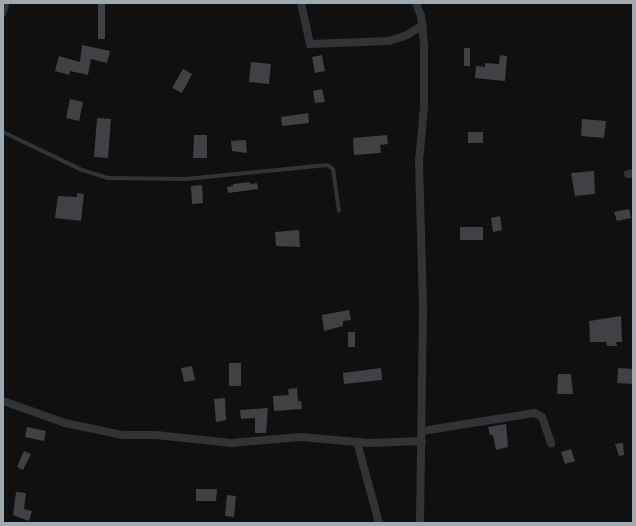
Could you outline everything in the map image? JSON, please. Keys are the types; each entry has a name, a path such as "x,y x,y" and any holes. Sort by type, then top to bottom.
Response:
{"street":[{"path":"3,12 5,3"},
{"path":"301,3 310,44 389,41 407,35 423,25"},
{"path":"416,3 423,25 424,107 419,162 423,309 420,523"},
{"path":"3,401 65,423 122,436 156,435 231,443 301,437 357,442 422,441"},
{"path":"422,431 535,413 542,417 551,443"},
{"path":"357,442 378,523"}],"lane":[{"path":"3,132 82,170 108,178 185,179 327,165 333,168 339,211"}],"building":[{"path":"98,3 105,3 105,39 98,39"},
{"path":"82,45 110,51 107,63 91,59 88,75 70,71 69,75 55,71 59,56 80,62"},
{"path":"464,48 470,48 470,66 464,66"},
{"path":"322,55 325,71 315,73 312,57"},
{"path":"500,55 507,56 505,81 475,78 476,66 485,67 485,63 499,64"},
{"path":"251,62 271,64 269,84 249,82"},
{"path":"183,69 192,74 182,93 172,88"},
{"path":"322,89 325,102 315,103 313,91"},
{"path":"70,99 83,102 79,121 66,118"},
{"path":"308,113 309,123 282,126 281,117"},
{"path":"97,118 111,119 108,158 94,157"},
{"path":"582,119 606,121 604,138 581,136"},
{"path":"468,132 483,132 483,143 468,143"},
{"path":"194,135 207,135 207,158 193,158"},
{"path":"387,135 388,144 380,145 381,153 354,155 353,138"},
{"path":"246,140 247,153 232,151 231,141"},
{"path":"594,171 595,194 575,196 571,173"},
{"path":"250,182 250,184 257,183 258,189 228,193 227,187 233,186 233,184"},
{"path":"202,185 203,203 192,204 191,186"},
{"path":"77,193 84,194 81,221 55,218 58,196 77,197"},
{"path":"629,209 631,218 617,221 614,212"},
{"path":"500,216 502,230 493,232 491,218"},
{"path":"460,227 483,227 483,240 460,240"},
{"path":"299,230 300,247 276,246 275,232"},
{"path":"349,310 351,320 343,321 343,326 324,331 322,315"},
{"path":"621,316 622,342 616,342 617,346 607,346 606,342 590,342 589,321"},
{"path":"348,332 355,332 355,347 348,347"},
{"path":"229,363 241,363 241,386 229,386"},
{"path":"192,366 195,380 184,382 181,368"},
{"path":"381,368 382,380 344,384 343,373"},
{"path":"618,368 633,369 633,384 617,383"},
{"path":"558,374 571,374 573,394 557,394"},
{"path":"297,388 298,401 301,401 302,409 274,411 273,396 289,395 288,389"},
{"path":"225,398 226,420 216,422 214,399"},
{"path":"268,408 266,433 255,433 255,418 241,419 240,410"},
{"path":"506,424 508,447 496,450 493,435 490,435 488,427"},
{"path":"27,427 46,431 44,441 25,437"},
{"path":"623,443 624,455 619,456 615,444"},
{"path":"571,449 575,461 565,464 561,452"},
{"path":"24,451 31,454 23,470 17,467"},
{"path":"196,489 217,489 216,501 196,501"},
{"path":"16,492 26,493 24,509 32,511 29,521 13,515"},
{"path":"227,495 236,496 234,517 225,516"}]}
